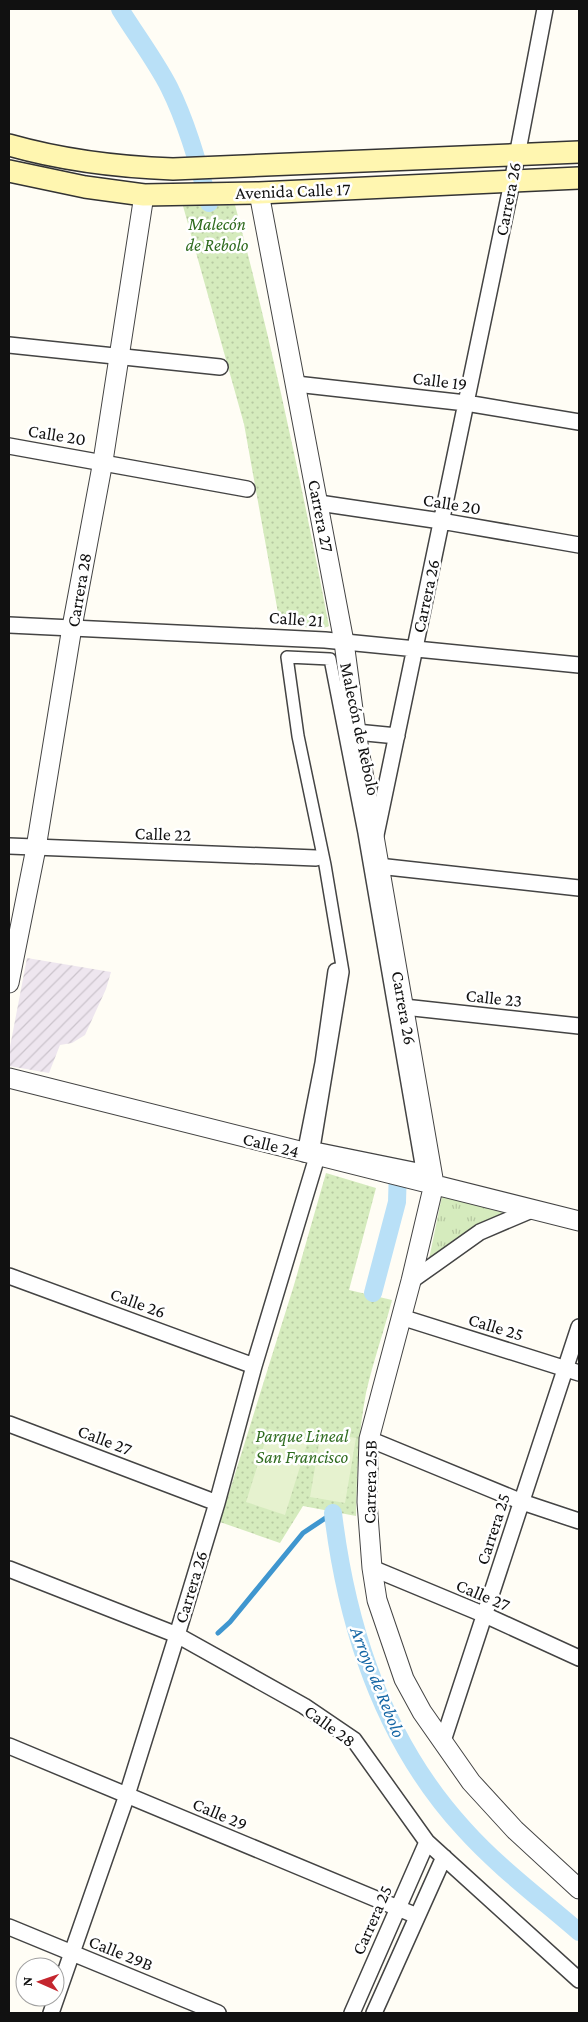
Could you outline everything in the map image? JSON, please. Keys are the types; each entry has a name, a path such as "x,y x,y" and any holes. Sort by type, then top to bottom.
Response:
{"main road":[{"name":"Avenida Calle 17","path":"9,145 55,157 120,166 173,168 579,152"},
{"name":"Avenida Calle 17","path":"9,171 85,187 144,195 259,193 579,178"}],"street":[{"name":"Carrera 26","path":"426,1182 404,1007 375,841 512,182 545,9"},
{"name":"Carrera 27","path":"259,193 344,642 356,732 375,841"},
{"name":"Carrera 28","path":"9,983 36,848 72,627 103,461 144,195"},
{"path":"9,345 220,367"},
{"name":"Calle 19","path":"296,384 466,403 579,422"},
{"name":"Calle 20","path":"9,446 103,461 247,488"},
{"name":"Calle 20","path":"319,503 441,521 579,545"},
{"name":"Calle 21","path":"9,625 283,637 579,665"},
{"name":"Malecón de Rebolo","path":"287,656 330,659 364,833 422,1170 312,1153 343,972 325,865 298,736 287,656"},
{"path":"356,732 397,736"},
{"name":"Calle 22","path":"9,846 316,858"},
{"path":"378,866 579,888"},
{"name":"Carrera 26","path":"51,2013 127,1795 217,1503 312,1153 336,971"},
{"name":"Calle 23","path":"404,1007 579,1026"},
{"name":"Calle 24","path":"9,1078 579,1221"},
{"name":"Carrera 25B","path":"426,1182 411,1281 369,1439 368,1502 372,1568 377,1600 404,1679 422,1712 443,1741"},
{"path":"411,1281 480,1232 534,1209"},
{"name":"Calle 26","path":"9,1276 254,1366"},
{"name":"Calle 25","path":"401,1318 573,1370"},
{"name":"Carrera 25","path":"443,1741 522,1502 573,1370 579,1328"},
{"name":"Calle 27","path":"9,1424 217,1503"},
{"path":"369,1439 522,1502 579,1521"},
{"name":"Calle 28","path":"9,1568 177,1635 304,1706 354,1740 427,1842 579,1980"},
{"name":"Calle 27","path":"372,1568 485,1615 579,1658"},
{"path":"443,1741 471,1782 503,1817 579,1889"},
{"name":"Calle 29","path":"9,1746 417,1916"},
{"name":"Carrera 25","path":"354,2008 427,1842"},
{"path":"354,2008 377,2012 444,1857"},
{"name":"Calle 29B","path":"9,1927 218,2013"}],"shaded area":[{"path":"27,958 111,972 106,989 85,1035 72,1043 60,1045 49,1073 9,1066 9,1052"}],"green space":[{"name":"Malecón de Rebolo","path":"235,205 274,362 308,520 329,626 321,629 280,624 244,424 183,206"},
{"name":"Parque Lineal San Francisco","path":"326,1173 376,1188 349,1290 392,1300 363,1408 358,1454 356,1516 303,1506 280,1543 220,1522 294,1285"},
{"path":"442,1196 504,1213 475,1227 428,1264"},
{"path":"269,1429 308,1441 285,1515 246,1502"},
{"path":"321,1432 356,1438 345,1503 310,1497"}],"waterway":[{"name":"Arroyo de Rebolo","path":"120,9 169,87 192,144 209,203"},
{"name":"Arroyo de Rebolo","path":"373,1293 397,1202 398,1168"},
{"path":"218,1633 230,1622 303,1533 333,1513"},
{"name":"Arroyo de Rebolo","path":"333,1513 339,1556 359,1641 373,1682 411,1759 436,1795 477,1843 505,1870 579,1932"}]}
